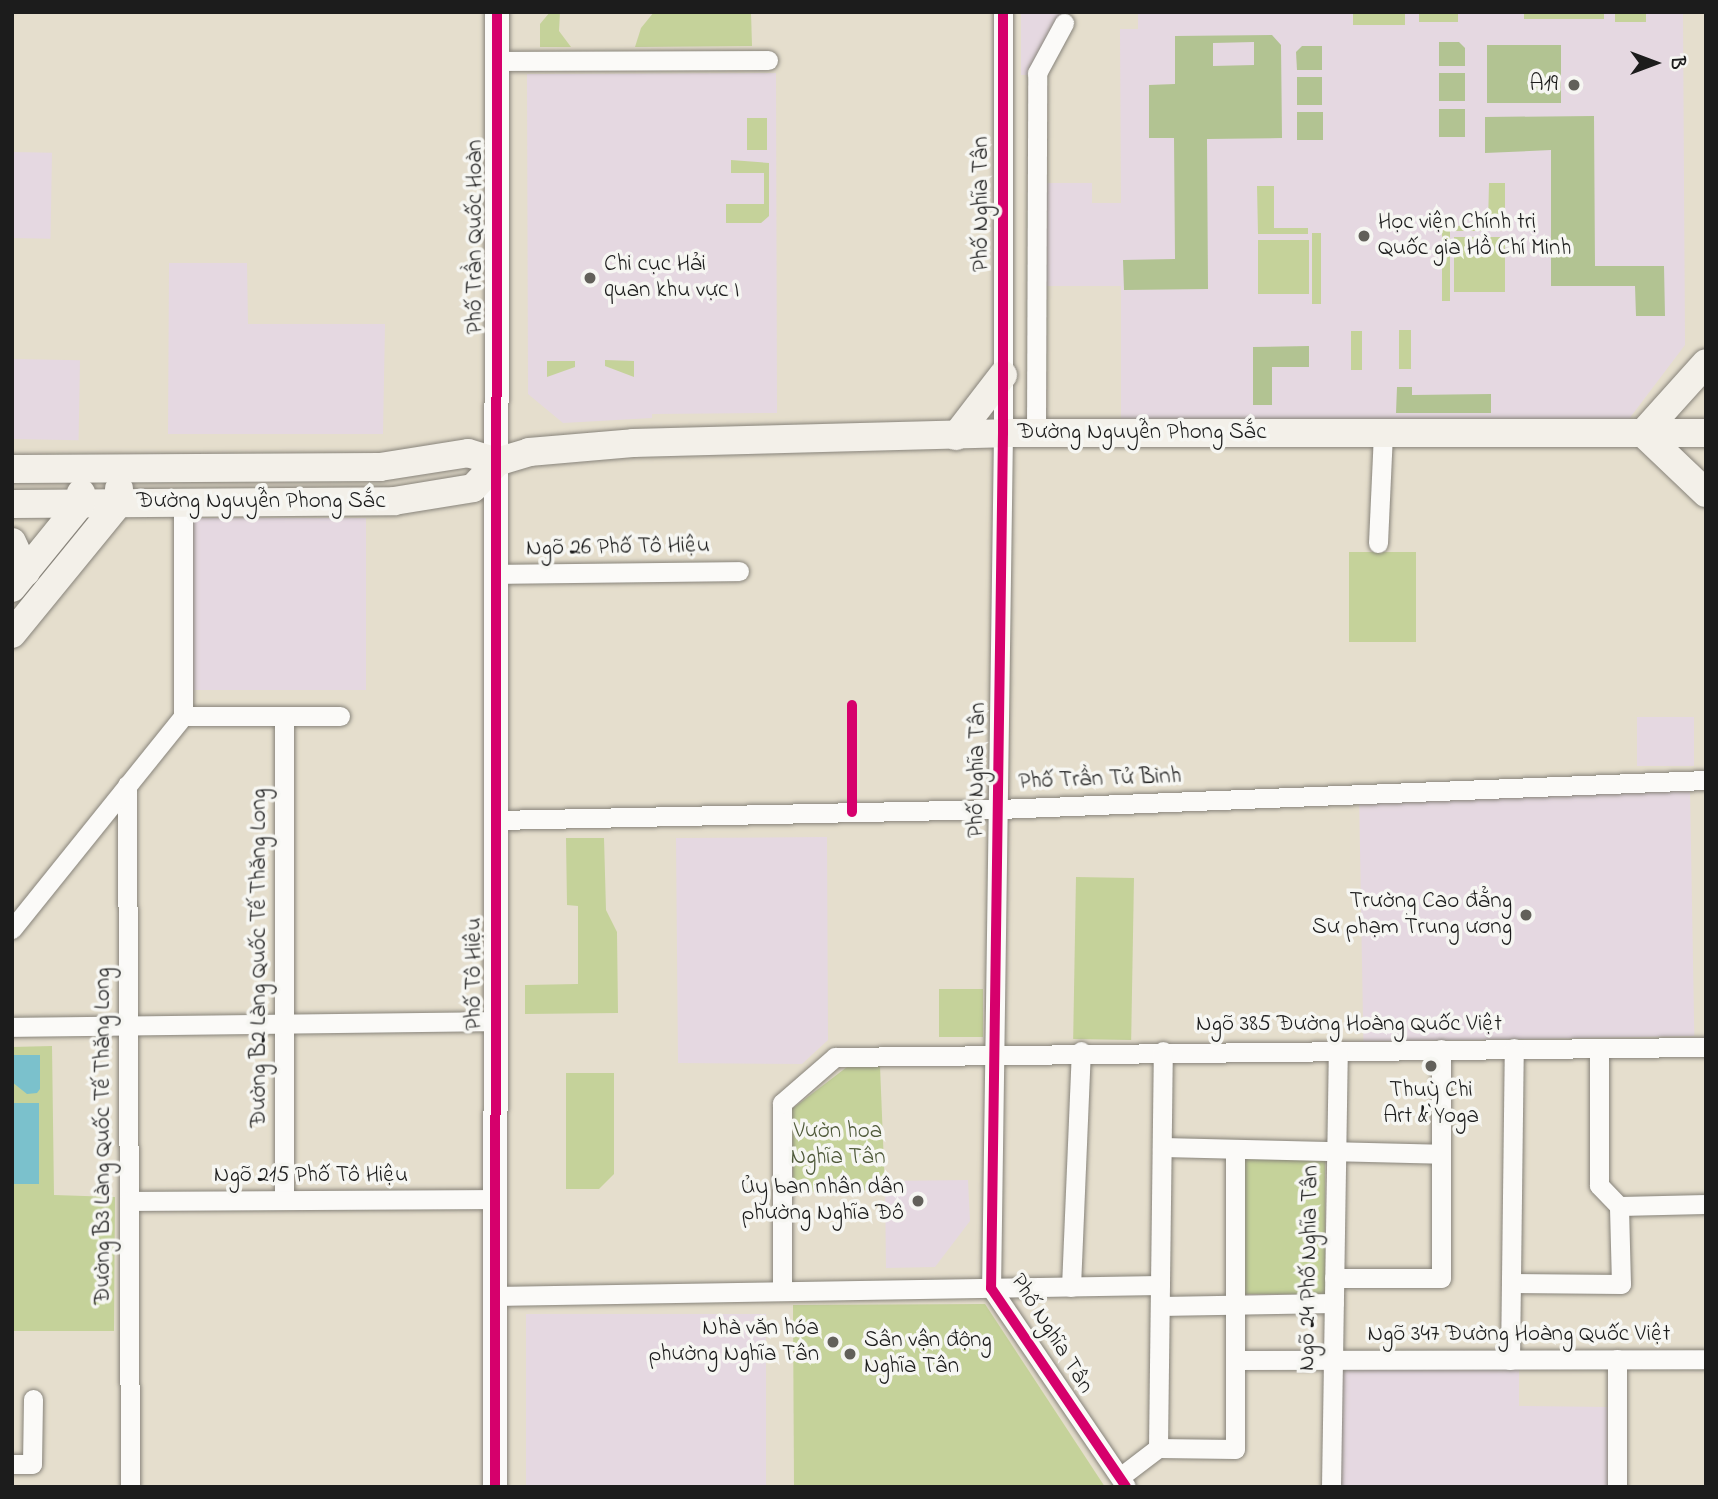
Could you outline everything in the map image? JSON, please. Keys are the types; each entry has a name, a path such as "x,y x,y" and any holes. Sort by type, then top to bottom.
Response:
{"main road":[{"path":"1706,363 1643,433 1706,493"},
{"path":"956,436 1003,375"},
{"name":"Đường Nguyễn Phong Sắc","path":"12,504 394,501 473,488 497,462 528,452 634,443 1003,433 1706,433"},
{"name":"Đường Nguyễn Phong Sắc","path":"12,469 392,466 468,453 497,462"},
{"path":"392,466 394,501"},
{"path":"12,634 120,503 120,468"},
{"path":"19,580 81,503 81,469"},
{"path":"12,542 19,580"}],"street":[{"name":"Phố Trần Quốc Hoàn","path":"497,462 498,12"},
{"name":"Phố Nghĩa Tân","path":"1003,12 1003,433 999,809 992,1052 991,1288 1123,1482"},
{"path":"1036,434 1037,72 1064,23"},
{"path":"497,61 768,60"},
{"path":"1378,543 1383,432"},
{"name":"Phố Tô Hiệu","path":"495,1487 493,1199 497,462"},
{"path":"12,929 183,716 183,504"},
{"name":"Ngõ 26 Phố Tô Hiệu","path":"497,574 739,571"},
{"path":"183,716 340,716"},
{"name":"Đường B2 Làng Quốc Tế Thăng Long","path":"284,716 284,1200"},
{"name":"Phố Trần Tử Bình","path":"497,820 999,809 1706,780"},
{"name":"Đường B3 Làng Quốc Tế Thăng Long","path":"127,785 130,1487"},
{"path":"12,1027 496,1021"},
{"name":"Ngõ 385 Đường Hoàng Quốc Việt","path":"782,1292 782,1103 835,1056 1081,1051 1706,1047"},
{"path":"1510,1360 1514,1048"},
{"path":"1511,1283 1621,1284 1619,1206 1599,1185 1599,1048"},
{"name":"Ngõ 24 Phố Nghĩa Tân","path":"1331,1487 1338,1049"},
{"path":"1334,1279 1441,1278 1441,1049"},
{"path":"1071,1287 1081,1051"},
{"path":"1158,1448 1164,1051"},
{"path":"1162,1147 1441,1154"},
{"path":"1123,1482 1158,1448 1235,1449 1235,1150"},
{"name":"Ngõ 215 Phố Tô Hiệu","path":"129,1202 493,1199"},
{"path":"1619,1206 1706,1204"},
{"path":"494,1296 1160,1285"},
{"path":"1160,1306 1334,1303"},
{"path":"1617,1359 1617,1487"},
{"name":"Ngõ 347 Đường Hoàng Quốc Việt","path":"1235,1360 1706,1359"},
{"path":"12,1464 33,1464 33,1399"}],"shaded area":[{"name":"Học viện Chính trị Quốc gia Hồ Chí Minh","path":"1021,12 1683,12 1685,345 1629,419 1121,419 1121,286 1043,286 1043,183 1092,183 1092,203 1121,203 1120,29 1138,29 1138,14 1065,14 1031,75 1021,75"},
{"path":"776,73 777,413 652,414 652,418 563,423 528,394 527,74"},
{"path":"12,152 52,153 50,239 12,238"},
{"path":"169,263 247,263 248,324 385,324 383,434 168,434"},
{"path":"12,359 80,360 79,440 12,439"},
{"path":"190,518 366,518 366,690 190,690"},
{"path":"1637,717 1694,717 1694,766 1637,766"},
{"name":"Trường Cao đẳng Sư phạm Trung ương","path":"1690,789 1694,1036 1363,1042 1359,795"},
{"path":"827,837 828,1040 802,1064 678,1063 676,838"},
{"path":"968,1180 970,1221 935,1267 886,1268 885,1181"},
{"path":"526,1314 766,1314 766,1487 526,1487"},
{"path":"1341,1368 1519,1369 1519,1406 1609,1407 1608,1487 1341,1487"}],"green space":[{"path":"550,12 560,12 559,31 571,47 540,47 540,24"},
{"path":"654,12 751,12 752,46 635,47 641,28"},
{"path":"1353,12 1405,12 1405,25 1353,25"},
{"path":"1419,12 1458,12 1458,22 1419,22"},
{"path":"1524,12 1604,12 1604,19 1524,19"},
{"path":"1615,12 1646,12 1646,22 1615,22"},
{"path":"1272,35 1281,45 1282,138 1207,139 1208,289 1124,290 1123,260 1175,259 1174,138 1149,138 1149,85 1175,84 1175,36","holes":["1254,42 1254,65 1213,66 1213,43"]},
{"path":"1439,42 1459,42 1465,48 1465,66 1439,66"},
{"path":"1487,45 1561,45 1561,103 1487,103"},
{"path":"1302,46 1322,46 1322,70 1297,70 1296,52"},
{"path":"1439,73 1465,73 1465,101 1439,101"},
{"path":"1297,77 1322,77 1322,105 1297,105"},
{"path":"1439,109 1465,109 1465,137 1439,137"},
{"path":"1297,112 1323,112 1323,140 1297,140"},
{"path":"1594,116 1595,266 1664,266 1665,316 1636,316 1635,286 1551,286 1551,150 1485,153 1485,117"},
{"path":"747,118 767,118 767,150 747,150"},
{"path":"731,160 769,163 769,216 761,223 726,223 726,204 764,204 764,173 731,173"},
{"path":"1489,183 1505,183 1505,231 1455,231 1455,226 1488,225"},
{"path":"1257,186 1274,186 1274,228 1308,228 1308,234 1258,234"},
{"path":"1442,230 1450,230 1450,301 1442,301"},
{"path":"1312,233 1321,233 1321,304 1312,304"},
{"path":"1454,237 1505,237 1505,292 1454,292"},
{"path":"1258,240 1309,240 1309,294 1258,294"},
{"path":"1399,330 1411,330 1411,369 1399,369"},
{"path":"1351,331 1362,331 1362,370 1351,370"},
{"path":"1309,346 1309,367 1272,367 1272,405 1253,405 1253,347"},
{"path":"605,360 634,361 634,377 605,366"},
{"path":"547,361 575,361 575,367 547,377"},
{"path":"1397,387 1412,387 1412,395 1491,394 1491,413 1396,413"},
{"path":"1349,552 1416,552 1416,642 1349,642"},
{"path":"566,838 604,838 606,910 617,932 618,1013 525,1014 525,985 578,984 578,906 567,905"},
{"path":"1076,877 1134,878 1131,1040 1073,1039"},
{"path":"939,989 983,989 983,1037 939,1037"},
{"path":"52,1046 54,1195 115,1197 114,1331 12,1331 12,1047"},
{"name":"Vườn hoa Nghĩa Tân","path":"880,1066 885,1190 793,1192 792,1109 847,1067"},
{"path":"566,1073 614,1073 614,1174 599,1189 566,1189"},
{"path":"1244,1158 1325,1158 1325,1294 1244,1294"},
{"name":"Sân vận động Nghĩa Tân","path":"985,1304 1105,1487 794,1487 793,1305"}],"water":[{"path":"12,1055 40,1055 40,1089 37,1093 27,1094 12,1082"},
{"path":"12,1103 39,1103 39,1184 12,1184"}],"cycle path":[{"path":"495,1487 497,12"},
{"path":"1003,12 1003,433 991,1288 1126,1487"},
{"path":"852,705 852,812"}],"place":[{"name":"A19","path":"1574,85"},
{"name":"Học viện Chính trị Quốc gia Hồ Chí Minh","path":"1364,236"},
{"name":"Chi cục Hải quan khu vực I","path":"590,278"},
{"name":"Trường Cao đẳng Sư phạm Trung ương","path":"1526,915"},
{"name":"Thuỳ Chi Art & Yoga","path":"1431,1066"},
{"name":"Ủy ban nhân dân phường Nghĩa Đô","path":"918,1201"},
{"name":"Nhà văn hóa phường Nghĩa Tân","path":"833,1342"},
{"name":"Sân vận động Nghĩa Tân","path":"850,1354"}]}
